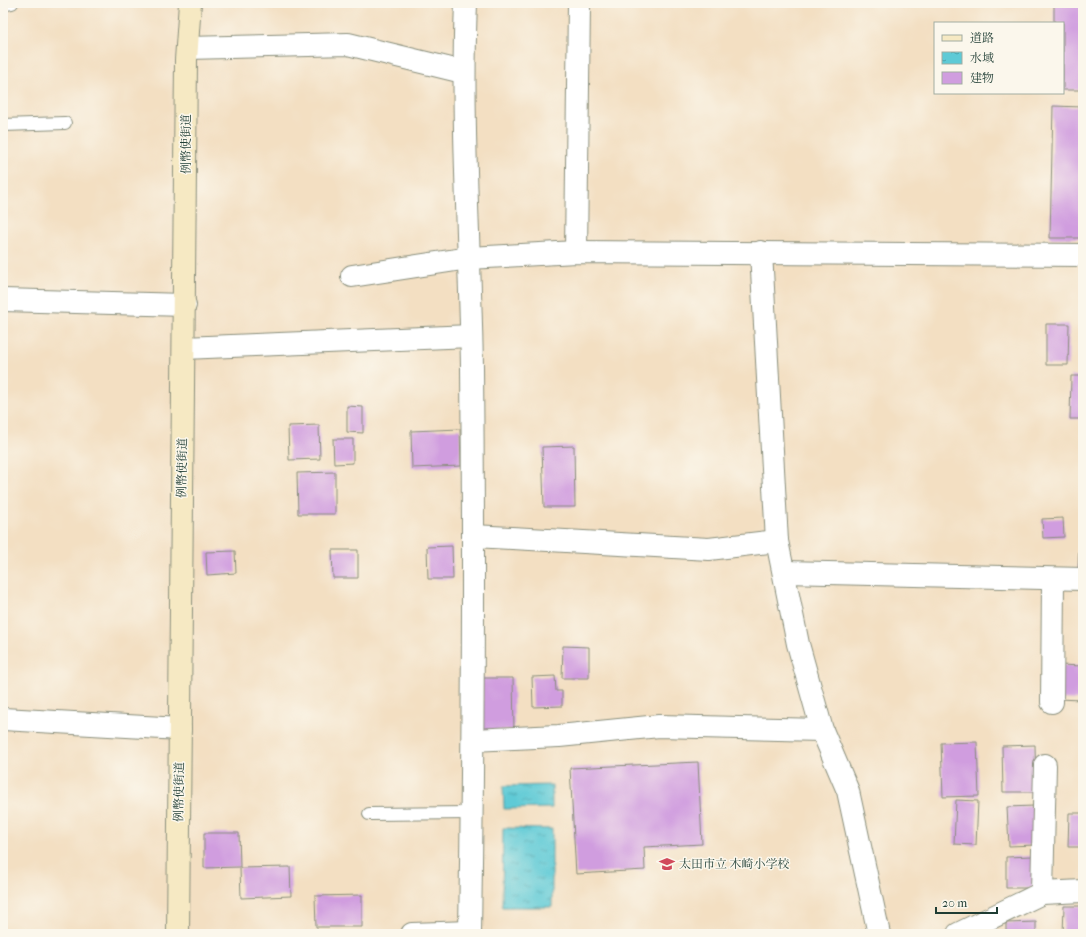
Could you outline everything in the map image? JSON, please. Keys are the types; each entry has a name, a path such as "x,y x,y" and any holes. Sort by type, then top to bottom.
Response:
{"main road":[{"name":"例幣使街道","path":"178,934 187,48 190,3"}],"street":[{"path":"412,934 470,933 474,536 471,336 463,72 466,3"},
{"path":"576,252 580,3"},
{"path":"187,48 348,44 463,72"},
{"path":"352,276 469,258 576,252 1083,255"},
{"path":"761,252 777,540 798,644 822,730 848,791 879,934"},
{"path":"3,300 184,305"},
{"path":"184,348 471,336"},
{"path":"474,536 709,549 777,540"},
{"path":"784,572 1083,579"},
{"path":"1052,702 1054,579"},
{"path":"3,719 180,729"},
{"path":"473,740 559,736 659,726 822,730"},
{"path":"1042,893 1045,765"},
{"path":"958,934 999,924 1042,893 1083,891"}],"lane":[{"path":"3,5 12,3"},
{"path":"3,125 65,123"},
{"path":"369,814 471,813"}],"water":[{"path":"552,785 552,808 504,809 503,786"},
{"path":"503,828 552,829 552,907 502,907"}],"building":[{"path":"1054,3 1083,3 1083,90 1064,90 1064,22 1054,22"},
{"path":"1053,106 1083,107 1083,238 1050,238"},
{"path":"1046,324 1069,324 1068,365 1046,365"},
{"path":"1071,376 1083,376 1083,419 1070,419"},
{"path":"347,406 363,407 363,433 347,432"},
{"path":"319,425 320,459 289,460 288,426"},
{"path":"460,429 461,466 412,468 411,431"},
{"path":"333,439 353,439 353,463 334,464"},
{"path":"574,446 575,507 544,507 542,447"},
{"path":"335,472 335,514 298,514 297,473"},
{"path":"1063,518 1064,537 1043,538 1042,519"},
{"path":"1079,533 1083,533 1083,572 1078,572"},
{"path":"452,546 453,579 428,579 427,547"},
{"path":"332,550 358,550 358,578 333,578"},
{"path":"235,551 236,573 207,575 206,552"},
{"path":"563,646 589,647 589,678 562,678"},
{"path":"1060,665 1082,666 1081,700 1059,699"},
{"path":"555,676 556,691 562,691 562,706 533,707 532,677"},
{"path":"482,678 513,678 514,730 483,731"},
{"path":"977,742 979,796 943,797 941,743"},
{"path":"1035,745 1036,792 1003,792 1002,746"},
{"path":"1081,754 1083,754 1083,794 1080,794"},
{"path":"698,762 702,844 644,847 645,870 576,874 570,768"},
{"path":"956,800 978,801 976,845 954,844"},
{"path":"1034,806 1035,845 1009,846 1007,807"},
{"path":"1069,813 1083,813 1083,847 1068,847"},
{"path":"204,833 239,833 240,867 204,868"},
{"path":"1033,856 1033,888 1006,888 1006,857"},
{"path":"290,867 291,896 241,898 240,868"},
{"path":"362,895 362,927 316,927 315,896"},
{"path":"1064,906 1083,906 1083,934 1063,934"},
{"path":"1036,922 1036,934 1006,934 1006,923"}],"place":[{"name":"太田市立 木崎小学校","path":"667,864"}]}
